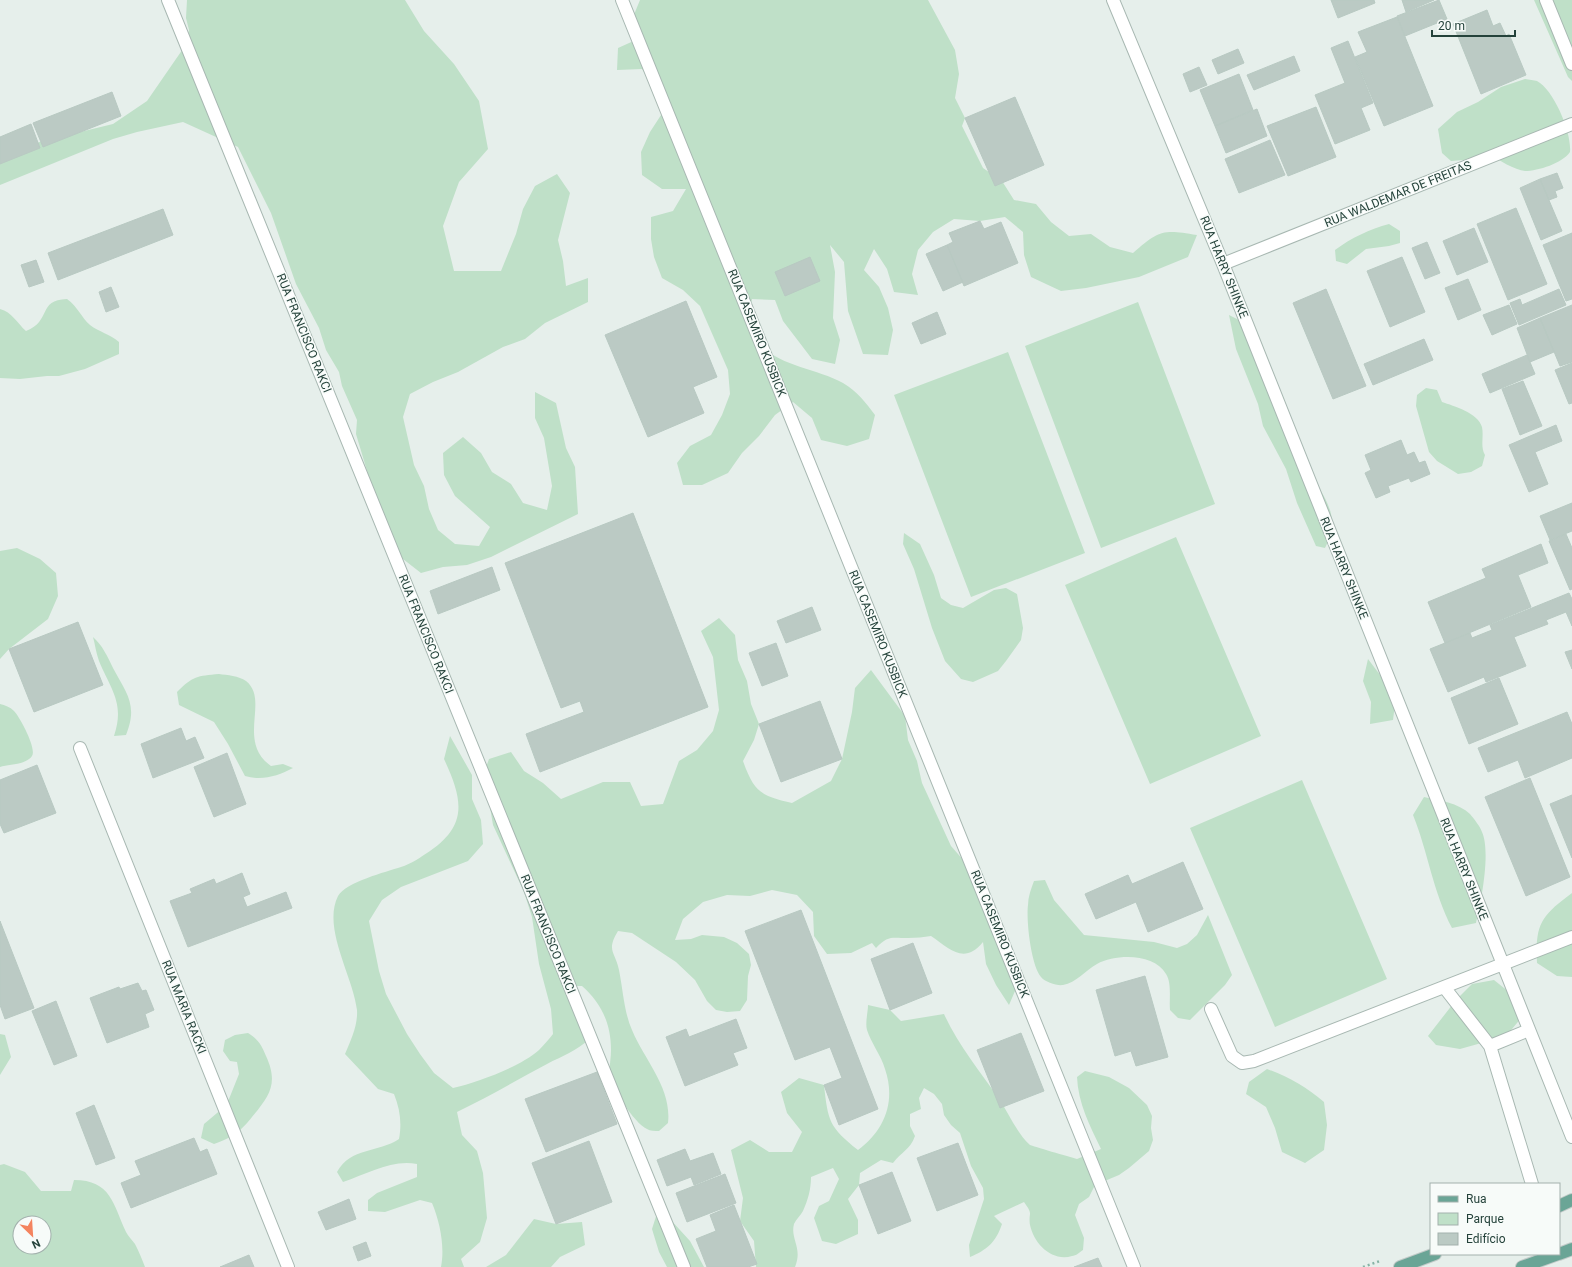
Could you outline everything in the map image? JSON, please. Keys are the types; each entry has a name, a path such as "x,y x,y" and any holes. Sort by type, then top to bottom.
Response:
{"main road":[{"path":"1560,1206 1572,1200"},
{"path":"1560,1253 1572,1249"},
{"path":"1400,1267 1432,1255"},
{"path":"1522,1267 1555,1255"}],"street":[{"name":"RUA FRANCISCO RAKCI","path":"168,0 684,1267"},
{"name":"RUA CASEMIRO KUSBICK","path":"622,0 1134,1267"},
{"name":"RUA HARRY SHINKE","path":"1113,0 1223,264 1572,1137"},
{"path":"1546,0 1572,64"},
{"name":"RUA WALDEMAR DE FREITAS","path":"1223,264 1572,124"},
{"name":"RUA MARIA RACKI","path":"80,748 288,1267"},
{"path":"1211,1009 1232,1056 1242,1063 1254,1061 1572,937"},
{"path":"1444,987 1490,1046 1532,1183"},
{"path":"1490,1046 1529,1030"}],"green space":[{"path":"187,0 405,0 424,31 454,64 479,101 488,149 459,182 443,226 454,271 501,271 516,234 523,209 535,186 557,174 570,193 558,240 563,261 566,286 588,278 588,302 545,323 525,339 503,347 458,372 433,382 410,394 403,417 414,465 424,486 429,509 438,530 455,544 479,546 490,527 455,496 444,475 443,453 463,437 481,453 492,472 511,484 523,503 547,510 552,486 544,438 535,418 535,392 556,403 566,448 575,467 578,514 491,557 467,565 443,567 421,573 403,559 388,541 356,434 357,420 342,386 339,372 326,350 319,328 296,284 271,213 238,147 183,122 113,139 0,185 0,155 43,141 113,124 147,101 187,43 189,30 186,18"},
{"path":"640,0 928,0 955,50 959,74 955,98 965,118 962,126 983,168 1002,181 1014,200 1036,204 1051,222 1069,236 1091,234 1110,247 1133,253 1149,240 1162,233 1176,232 1197,235 1188,257 1139,277 1086,288 1061,291 1031,277 1024,255 1023,232 1005,217 980,221 954,219 933,232 918,250 912,274 918,295 894,292 887,269 874,249 864,270 879,287 888,308 893,330 888,355 863,354 848,311 844,262 830,245 835,272 833,318 840,340 835,364 812,359 783,321 775,300 752,299 749,323 755,337 764,348 775,356 830,377 843,383 857,393 875,415 869,439 847,446 821,440 812,418 793,402 775,415 759,436 742,453 728,473 702,485 683,485 677,463 690,446 711,435 722,415 730,394 728,370 700,306 683,290 662,278 654,257 651,239 651,217 673,211 686,189 662,189 642,175 641,152 650,132 663,112 656,91 642,69 617,70 618,48 638,39 633,17"},
{"path":"1534,0 1572,0 1572,81 1568,77"},
{"path":"1525,79 1537,81 1543,86 1550,93 1561,113 1570,144 1570,152 1567,156 1550,166 1537,170 1525,171 1512,167 1490,154 1476,159 1451,161 1442,153 1438,129 1457,112 1478,102 1501,87"},
{"path":"1389,224 1400,231 1400,243 1366,249 1347,264 1336,261 1335,250 1361,234"},
{"path":"67,299 74,305 90,325 119,342 119,354 85,369 59,376 20,379 0,378 0,309 11,315 26,331 34,327 39,322 52,303 58,300"},
{"path":"1138,302 1215,504 1101,548 1025,346"},
{"path":"1229,315 1241,321 1315,481 1325,498 1331,513 1332,521 1329,538 1325,548 1316,546 1297,503 1286,469 1263,426 1258,404 1236,349"},
{"path":"1008,352 1085,553 971,597 894,395"},
{"path":"1426,388 1437,390 1442,402 1471,414 1480,422 1482,427 1483,448 1485,455 1482,466 1471,472 1458,474 1437,461 1429,452 1416,406 1417,395"},
{"path":"904,533 920,544 934,575 941,598 951,605 963,608 994,590 1006,588 1017,594 1023,628 1021,640 998,671 973,682 961,679 945,661 932,628 914,569 903,544"},
{"path":"1176,537 1261,736 1150,784 1065,585"},
{"path":"17,548 40,559 56,573 58,596 48,619 9,649 0,659 0,551"},
{"path":"719,618 735,635 738,660 747,681 751,704 759,724 754,740 743,761 755,786 766,795 773,798 792,803 831,781 842,759 852,712 855,688 871,670 905,716 908,740 917,761 922,783 951,846 965,862 1018,984 1009,1005 996,985 986,964 983,942 970,953 963,954 951,950 931,936 890,938 876,948 872,943 851,953 827,954 814,936 813,912 797,895 772,890 750,896 727,895 703,902 683,919 675,940 691,939 702,935 724,937 737,943 749,954 751,965 748,976 747,1000 740,1011 727,1012 716,1010 707,1001 695,980 676,962 632,933 618,931 614,938 612,951 619,970 627,1016 637,1041 662,1086 668,1110 668,1123 659,1131 648,1130 630,1113 619,1096 610,1074 611,1040 604,1014 595,999 582,986 573,986 589,1039 569,1053 457,1112 462,1135 477,1151 483,1173 487,1218 480,1242 461,1259 464,1267 441,1267 441,1235 432,1203 420,1200 385,1212 368,1211 368,1200 377,1193 417,1177 417,1164 408,1163 389,1165 343,1182 337,1172 343,1164 357,1154 382,1147 399,1139 400,1127 398,1105 394,1094 378,1089 345,1054 355,1027 357,1010 336,937 334,909 338,896 342,891 357,882 405,866 416,860 443,841 451,831 456,820 458,798 455,786 444,759 450,736 472,775 472,799 481,820 483,844 468,861 401,887 382,900 369,921 379,971 386,994 407,1034 434,1073 453,1088 498,1073 531,1056 539,1050 553,1034 551,1009 539,964 532,917 524,892 493,825 489,801 481,781 489,759 511,752 524,771 543,783 561,799 603,782 630,782 641,806 663,804 679,761 697,750 713,731 719,710 713,657 701,631"},
{"path":"93,637 104,651 123,685 129,700 131,716 126,735 114,736 118,714 117,705 112,689 99,661"},
{"path":"1368,659 1396,696 1393,720 1370,724 1371,702 1363,681"},
{"path":"219,674 243,679 253,689 255,699 254,733 256,745 261,756 271,766 283,764 293,768 264,778 245,776 214,722 179,705 177,692 187,683 200,676"},
{"path":"0,704 9,707 17,714 30,740 33,752 32,756 26,761 0,767"},
{"path":"1302,780 1387,979 1275,1027 1190,828"},
{"path":"1424,797 1448,802 1460,807 1470,814 1481,830 1485,841 1486,852 1484,877 1476,923 1452,928 1445,914 1413,815"},
{"path":"1045,880 1054,900 1084,935 1154,942 1177,948 1187,944 1197,935 1208,915 1232,975 1225,985 1190,1020 1178,1018 1170,1010 1170,986 1166,974 1153,962 1144,959 1134,957 1114,958 1097,964 1068,984 1060,985 1048,982 1041,977 1034,963 1028,921 1029,899 1034,881"},
{"path":"1572,893 1572,977 1557,976 1537,963 1537,939 1542,922 1547,915 1553,908"},
{"path":"1494,980 1514,996 1522,1017 1507,1035 1460,1049 1436,1045 1428,1036 1456,1000 1472,984"},
{"path":"868,1005 890,1010 901,1021 944,1014 963,1047 999,1099 1017,1129 1030,1145 1077,1159 1101,1149 1085,1114 1078,1087 1077,1077 1085,1071 1109,1077 1129,1088 1147,1105 1152,1116 1151,1128 1153,1140 1149,1151 1119,1175 1095,1185 1089,1197 1079,1204 1075,1215 1084,1238 1083,1250 1075,1255 1065,1257 1051,1254 1045,1250 1035,1239 1030,1225 1030,1212 1024,1202 994,1216 1002,1224 997,1236 990,1245 970,1257 969,1245 984,1199 983,1188 971,1166 960,1133 951,1125 944,1115 942,1104 934,1094 924,1088 919,1098 921,1109 910,1114 910,1126 915,1136 911,1144 893,1163 881,1160 860,1173 859,1185 848,1199 858,1220 858,1234 836,1244 822,1241 814,1218 819,1206 829,1201 839,1179 833,1168 811,1177 810,1190 806,1203 803,1211 794,1224 793,1229 798,1254 795,1267 756,1267 754,1241 740,1221 743,1198 731,1150 750,1140 769,1152 792,1152 802,1132 787,1113 781,1092 799,1078 824,1085 829,1115 836,1129 848,1142 858,1150 867,1142 875,1133 886,1114 889,1092 888,1081 883,1064 866,1027"},
{"path":"248,1033 263,1049 270,1066 272,1082 270,1089 263,1103 244,1127 236,1134 214,1144 201,1138 204,1124 223,1108 229,1099 239,1074 237,1062 230,1061 223,1051 225,1040 235,1035"},
{"path":"0,1034 5,1035 11,1057 0,1075"},
{"path":"1267,1069 1283,1075 1297,1083 1324,1102 1327,1125 1324,1150 1305,1163 1282,1152 1275,1128 1266,1107 1246,1094 1249,1082"},
{"path":"4,1164 25,1172 41,1191 71,1191 74,1180 96,1184 103,1189 114,1203 126,1232 135,1244 145,1267 0,1267 0,1165"},
{"path":"659,1207 690,1241 704,1267 667,1267 659,1252 652,1229"},
{"path":"534,1219 556,1224 582,1222 585,1245 560,1257 551,1267 486,1267 506,1255"}],"building":[{"path":"1331,0 1374,0 1375,3 1338,18"},
{"path":"1402,0 1434,0 1406,12"},
{"path":"1439,0 1447,19 1405,36 1397,16"},
{"path":"1487,10 1493,26 1500,23 1506,36 1509,34 1526,75 1481,94 1453,24"},
{"path":"1397,17 1433,106 1384,126 1355,57 1367,52 1358,32"},
{"path":"1348,41 1373,103 1361,108 1370,130 1335,144 1315,95 1345,83 1331,48"},
{"path":"1238,49 1244,63 1218,74 1212,60"},
{"path":"1294,56 1300,71 1254,90 1247,75"},
{"path":"1199,67 1207,85 1190,92 1183,74"},
{"path":"1239,74 1253,110 1215,126 1200,90"},
{"path":"112,92 121,116 43,147 33,123"},
{"path":"1015,97 1044,165 995,186 965,118"},
{"path":"1316,107 1336,157 1288,176 1267,126"},
{"path":"1257,109 1267,136 1226,153 1215,126"},
{"path":"31,124 40,148 0,164 0,137"},
{"path":"1270,140 1285,175 1239,193 1225,159"},
{"path":"1557,173 1563,188 1555,191 1557,197 1549,200 1540,179"},
{"path":"1540,179 1562,231 1541,240 1520,188"},
{"path":"1516,208 1547,284 1508,300 1477,224"},
{"path":"163,209 173,235 58,280 48,253"},
{"path":"980,221 984,229 1001,222 1018,263 964,286 947,245 953,242 949,233"},
{"path":"1474,228 1488,262 1457,275 1443,241"},
{"path":"1572,233 1572,299 1566,301 1543,245"},
{"path":"1427,242 1440,273 1425,279 1412,248"},
{"path":"947,245 963,282 943,291 926,254"},
{"path":"810,257 820,281 785,296 775,272"},
{"path":"1402,257 1425,312 1390,327 1367,271"},
{"path":"36,260 44,282 29,287 21,265"},
{"path":"1468,279 1481,310 1458,320 1445,288"},
{"path":"111,287 119,307 106,312 99,292"},
{"path":"1326,289 1366,386 1333,399 1293,303"},
{"path":"1559,289 1566,305 1519,325 1510,303 1520,299 1522,305"},
{"path":"686,301 717,377 693,387 704,413 648,437 605,335"},
{"path":"1509,305 1517,324 1492,335 1483,315"},
{"path":"1572,305 1572,362 1560,366 1540,318"},
{"path":"937,312 946,334 921,344 912,323"},
{"path":"1540,318 1554,352 1530,362 1517,328"},
{"path":"1424,339 1433,360 1373,385 1364,364"},
{"path":"1527,355 1535,374 1490,393 1482,374"},
{"path":"1572,363 1572,403 1569,404 1555,370"},
{"path":"1523,381 1542,426 1520,435 1502,389"},
{"path":"1556,425 1562,441 1535,452 1548,484 1529,492 1509,445"},
{"path":"1401,440 1407,455 1414,452 1419,463 1425,461 1430,474 1411,482 1409,478 1388,486 1390,492 1376,498 1365,473 1371,470 1365,455"},
{"path":"1572,503 1572,531 1550,540 1540,516"},
{"path":"633,513 708,707 540,772 526,734 584,712 580,701 561,708 505,563"},
{"path":"1566,534 1572,548 1572,589 1570,590 1549,541"},
{"path":"1541,544 1548,563 1518,575 1531,607 1445,643 1428,602 1486,578 1482,569"},
{"path":"492,567 500,590 438,614 430,591"},
{"path":"1569,593 1572,599 1572,626 1566,612 1546,620 1548,624 1514,637 1526,666 1486,682 1484,677 1448,692 1430,649 1470,633 1472,638 1492,630 1490,625"},
{"path":"812,607 821,630 786,643 777,621"},
{"path":"78,622 103,685 34,712 9,649"},
{"path":"776,643 788,676 762,686 749,653"},
{"path":"1572,650 1572,669 1565,652"},
{"path":"1499,678 1518,724 1469,744 1451,698"},
{"path":"820,701 842,759 781,782 759,724"},
{"path":"1567,712 1572,724 1572,758 1525,778 1518,760 1488,772 1478,748"},
{"path":"181,728 186,741 195,737 204,758 153,778 141,744"},
{"path":"227,753 246,804 214,817 194,767"},
{"path":"37,765 56,813 4,833 0,824 0,780"},
{"path":"1530,778 1570,877 1526,896 1485,797"},
{"path":"1572,795 1572,858 1550,804"},
{"path":"1183,862 1203,909 1148,932 1136,902 1096,919 1085,894 1128,875 1132,884"},
{"path":"242,873 250,894 243,897 247,907 286,892 292,908 188,947 170,901 192,893 190,889 214,879 216,884"},
{"path":"801,910 878,1109 839,1125 824,1085 842,1078 830,1047 795,1060 745,931"},
{"path":"0,921 34,1008 5,1019 0,1005"},
{"path":"913,943 932,993 890,1010 871,959"},
{"path":"1145,976 1168,1057 1136,1066 1131,1051 1115,1056 1096,990"},
{"path":"138,983 142,991 146,990 154,1010 145,1014 149,1027 107,1043 90,998 119,987 120,989"},
{"path":"56,1001 77,1056 54,1065 32,1011"},
{"path":"736,1019 747,1048 733,1053 738,1065 685,1086 666,1037 686,1029 689,1037"},
{"path":"1021,1033 1044,1091 1000,1108 977,1050"},
{"path":"597,1072 617,1124 546,1152 525,1099"},
{"path":"94,1105 115,1158 96,1165 76,1113"},
{"path":"194,1138 200,1152 207,1149 217,1174 131,1208 121,1183 141,1175 135,1161"},
{"path":"589,1141 612,1202 556,1224 532,1163"},
{"path":"958,1143 978,1195 937,1211 917,1158"},
{"path":"685,1149 690,1161 713,1153 721,1174 694,1185 691,1177 667,1186 657,1160"},
{"path":"892,1172 911,1221 878,1234 859,1185"},
{"path":"725,1174 736,1203 687,1222 676,1193"},
{"path":"349,1199 356,1219 326,1230 318,1212"},
{"path":"734,1205 757,1264 748,1267 707,1267 696,1239 716,1231 710,1215"},
{"path":"366,1242 371,1256 358,1261 353,1247"},
{"path":"249,1255 254,1267 220,1267"},
{"path":"1098,1258 1102,1267 1074,1267"}]}
